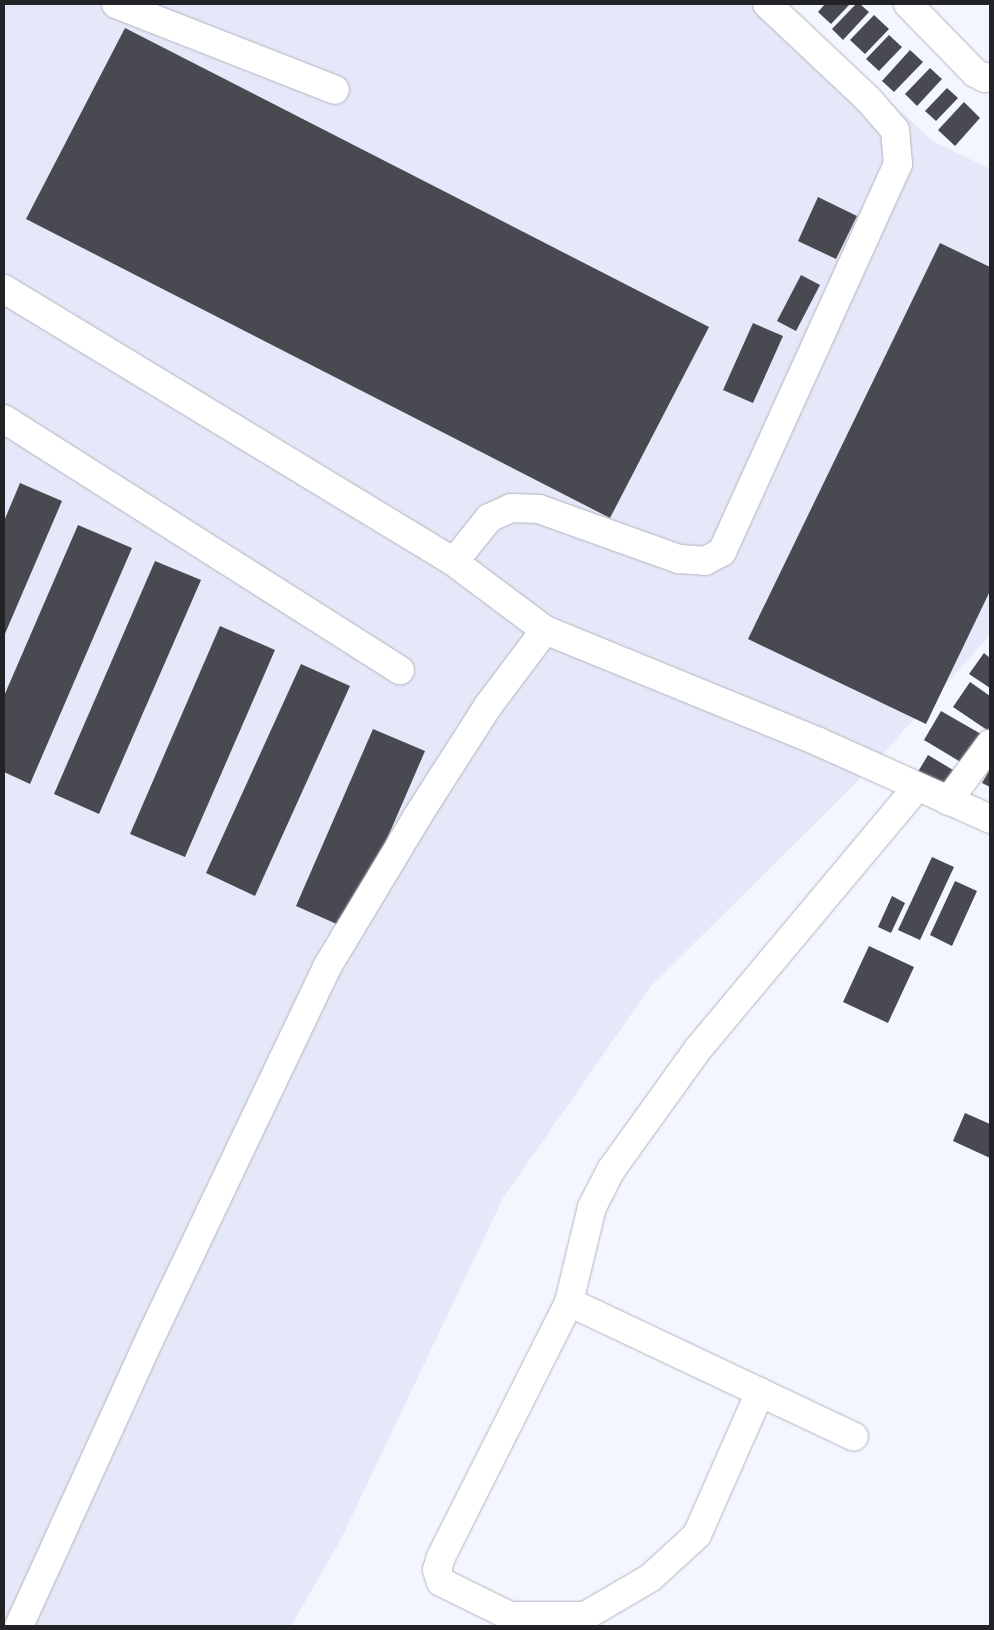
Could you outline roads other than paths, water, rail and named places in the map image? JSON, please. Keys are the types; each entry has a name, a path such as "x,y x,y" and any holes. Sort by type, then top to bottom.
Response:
{"street":[{"path":"116,4 336,90"},
{"path":"454,562 489,518 511,508 539,509 679,559 705,561 722,552 898,164 895,130 869,100 767,4"},
{"path":"908,4 976,73 985,78 990,76"},
{"path":"4,289 454,562 545,630 852,757 990,818"},
{"path":"4,419 400,670"},
{"path":"18,1626 154,1330 327,967 417,817 478,722 545,630"},
{"path":"948,801 990,744"},
{"path":"760,1392 696,1535 650,1578 585,1616 510,1616 441,1582 437,1570 441,1556 569,1302 592,1207 611,1170 698,1049 907,782"},
{"path":"569,1302 854,1436"}]}
